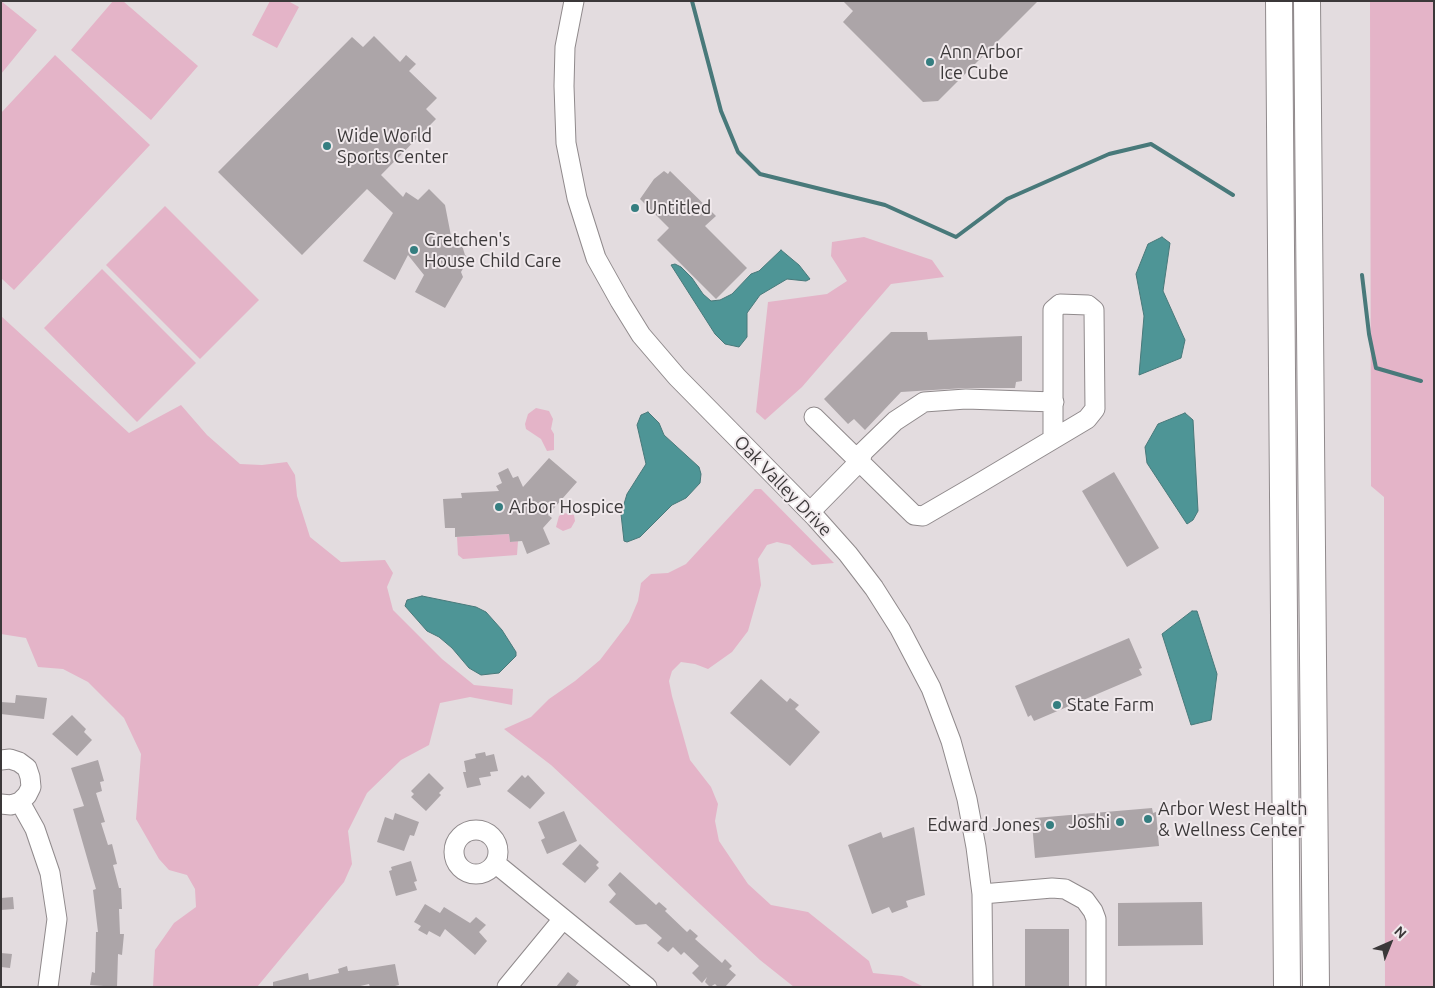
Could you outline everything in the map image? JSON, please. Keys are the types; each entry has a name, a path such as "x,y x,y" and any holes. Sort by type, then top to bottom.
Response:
{"highway":[{"path":"1280,1 1287,987"},
{"path":"1307,1 1316,987"}],"street":[{"name":"Oak Valley Drive","path":"574,1 566,47 564,86 566,143 578,198 596,258 641,335 677,377 810,512 848,554 874,588 900,628 931,688 951,742 966,799 976,847 982,894 983,987"},
{"path":"814,417 914,515 923,516 1087,419 1094,409 1094,310 1088,305 1060,304 1053,310 1053,439"},
{"path":"810,512 860,461 864,452 895,421 924,402 966,399 1054,402"},
{"path":"1,760 10,759 19,762 26,768 30,777 31,786 27,795 11,803 35,829 50,873 57,919 48,987"},
{"path":"495,863 647,987"},
{"path":"982,894 1052,888 1065,889 1085,900 1096,919 1096,987"},
{"path":"506,987 563,918"}],"shaded area":[{"path":"1,1 37,30 1,74"},
{"path":"113,1 123,1 198,66 151,120 71,50"},
{"path":"270,1 288,1 299,7 277,48 252,35"},
{"path":"1370,1 1434,1 1434,987 1385,987 1384,497 1371,486"},
{"path":"55,55 150,145 14,290 1,278 1,113"},
{"path":"165,206 259,300 200,359 106,265"},
{"path":"864,237 932,260 944,277 891,284 802,387 765,420 756,412 768,302 827,294 847,281 831,256 832,242"},
{"path":"102,269 196,363 137,422 44,328"},
{"path":"1,316 129,433 181,405 207,435 240,464 262,465 287,462 295,475 297,496 310,537 341,562 385,560 393,573 387,587 393,610 442,659 474,685 513,689 512,705 470,697 440,703 429,745 401,760 367,793 348,831 352,864 344,882 257,987 153,987 155,950 174,923 196,907 195,889 187,875 169,870 159,859 136,819 141,754 124,718 88,682 63,669 38,667 26,638 1,634"},
{"path":"536,408 549,411 553,419 551,429 554,434 554,450 547,451 541,439 526,429 525,424 528,414"},
{"path":"755,489 761,489 834,563 812,565 790,545 777,542 767,545 758,559 761,585 748,631 732,652 708,669 695,664 681,662 672,671 669,681 672,696 690,760 711,787 718,804 715,821 719,841 748,884 771,905 808,912 869,961 873,973 902,976 924,987 794,987 760,960 551,765 504,729 531,717 549,699 600,660 629,622 638,601 641,583 651,574 668,573 686,564"},
{"path":"564,513 574,515 575,521 571,528 563,531 556,527 559,516"},
{"path":"509,534 510,542 518,541 517,555 463,559 458,555 457,537"}],"water":[{"path":"1162,237 1170,243 1163,291 1185,340 1181,358 1139,375 1144,316 1136,274 1148,244"},
{"path":"781,250 799,265 810,279 806,281 787,279 760,295 747,313 747,337 739,347 725,344 715,334 671,265 675,264 681,267 711,301 720,300 732,294 751,274 759,271"},
{"path":"648,412 659,423 664,435 699,467 701,474 700,483 686,498 672,505 640,537 627,542 624,541 621,514 627,494 646,464 637,425 641,415"},
{"path":"1185,413 1193,420 1198,511 1193,520 1187,524 1147,463 1145,447 1158,424"},
{"path":"422,596 476,607 486,612 502,630 516,652 516,656 499,673 481,675 469,668 452,648 439,637 427,631 405,606 407,600"},
{"path":"1192,611 1197,611 1217,674 1211,720 1191,725 1162,634"}],"building":[{"name":"Ann Arbor Ice Cube","path":"843,1 1038,1 938,101 923,102 843,22 853,11"},
{"name":"Wide World Sports Center","path":"374,36 400,62 406,55 416,64 409,71 437,98 426,109 436,119 381,175 403,197 406,192 418,200 429,189 445,205 452,241 460,239 465,255 469,258 461,272 463,277 445,308 415,292 424,275 408,255 395,280 363,261 393,213 367,189 302,255 218,172 352,37 363,47"},
{"path":"664,171 668,174 670,171 716,216 705,226 747,268 716,299 657,240 669,228 640,199 654,179"},
{"path":"891,332 927,332 928,340 1022,336 1022,381 1016,382 1015,388 965,388 901,392 865,430 854,419 848,424 824,399"},
{"name":"Arbor Hospice","path":"549,458 577,482 548,515 552,518 543,528 550,544 527,554 522,541 510,542 509,534 455,537 455,528 445,528 443,499 462,498 461,493 499,491 496,486 502,483 498,473 508,468 513,478 518,476 523,487"},
{"path":"1114,472 1159,548 1127,567 1082,491"},
{"path":"1129,638 1142,668 1139,669 1142,675 1034,721 1031,715 1028,717 1015,686"},
{"path":"761,679 787,702 790,698 799,705 795,709 820,732 790,766 730,713"},
{"path":"16,695 47,698 44,719 1,714 1,702 15,703"},
{"path":"72,715 86,729 84,732 92,740 77,756 52,734"},
{"path":"485,752 486,756 494,754 498,771 490,772 491,776 479,778 481,785 467,788 463,772 466,772 464,761 476,758 475,754"},
{"path":"98,760 104,781 100,782 102,791 96,793 105,822 101,823 108,845 112,844 117,864 113,865 119,888 121,888 122,909 119,909 120,934 124,934 122,955 118,954 117,987 90,985 92,972 95,973 96,932 98,932 93,890 96,889 73,809 84,806 71,768"},
{"path":"429,773 444,788 439,793 441,795 426,811 411,797 414,794 411,791"},
{"path":"522,775 525,778 528,775 545,793 530,809 507,791"},
{"path":"1152,808 1153,813 1156,812 1159,846 1035,858 1032,823 1036,823 1035,818"},
{"path":"564,811 577,841 547,854 541,840 545,838 538,822"},
{"path":"395,813 419,822 414,836 410,835 404,851 377,842 385,817 393,820"},
{"path":"914,827 925,895 906,901 908,907 892,913 889,907 872,914 848,845 881,832 883,838"},
{"path":"580,844 599,862 596,865 599,868 585,883 562,864"},
{"path":"411,861 417,881 414,882 417,890 396,896 389,871 392,870 391,867"},
{"path":"620,872 656,905 659,902 667,909 665,911 687,932 690,929 698,936 695,939 722,963 725,959 732,966 729,969 736,975 725,987 718,987 715,984 710,987 705,982 707,977 702,983 692,973 699,966 684,952 681,955 673,947 668,952 657,943 662,938 646,924 636,925 609,902 616,894 608,885"},
{"path":"13,897 14,909 1,910 1,898"},
{"path":"1202,902 1203,945 1118,946 1118,903"},
{"path":"425,904 440,913 444,907 470,923 476,917 486,925 479,932 487,941 475,955 445,929 440,937 429,931 427,935 418,930 421,926 414,922"},
{"path":"1025,929 1069,929 1069,987 1025,987"},
{"path":"1,953 12,954 10,968 1,967"},
{"path":"395,964 399,985 391,987 370,987 369,984 356,987 273,987 273,982 308,973 309,980 339,973 338,969 347,966 348,971"},
{"path":"568,972 579,981 575,987 556,987"}],"waterway":[{"path":"692,1 721,111 738,152 760,174 885,205 956,237 1007,199 1109,154 1151,144 1233,195"},
{"path":"1362,275 1369,334 1376,368 1421,381"}],"place":[{"name":"Ann Arbor Ice Cube","path":"930,62"},
{"name":"Wide World Sports Center","path":"327,146"},
{"name":"Untitled","path":"635,208"},
{"name":"Gretchen's House Child Care","path":"414,250"},
{"name":"Arbor Hospice","path":"499,507"},
{"name":"State Farm","path":"1057,705"},
{"name":"Arbor West Health & Wellness Center","path":"1148,819"},
{"name":"Joshi","path":"1120,822"},
{"name":"Edward Jones","path":"1050,825"}]}
